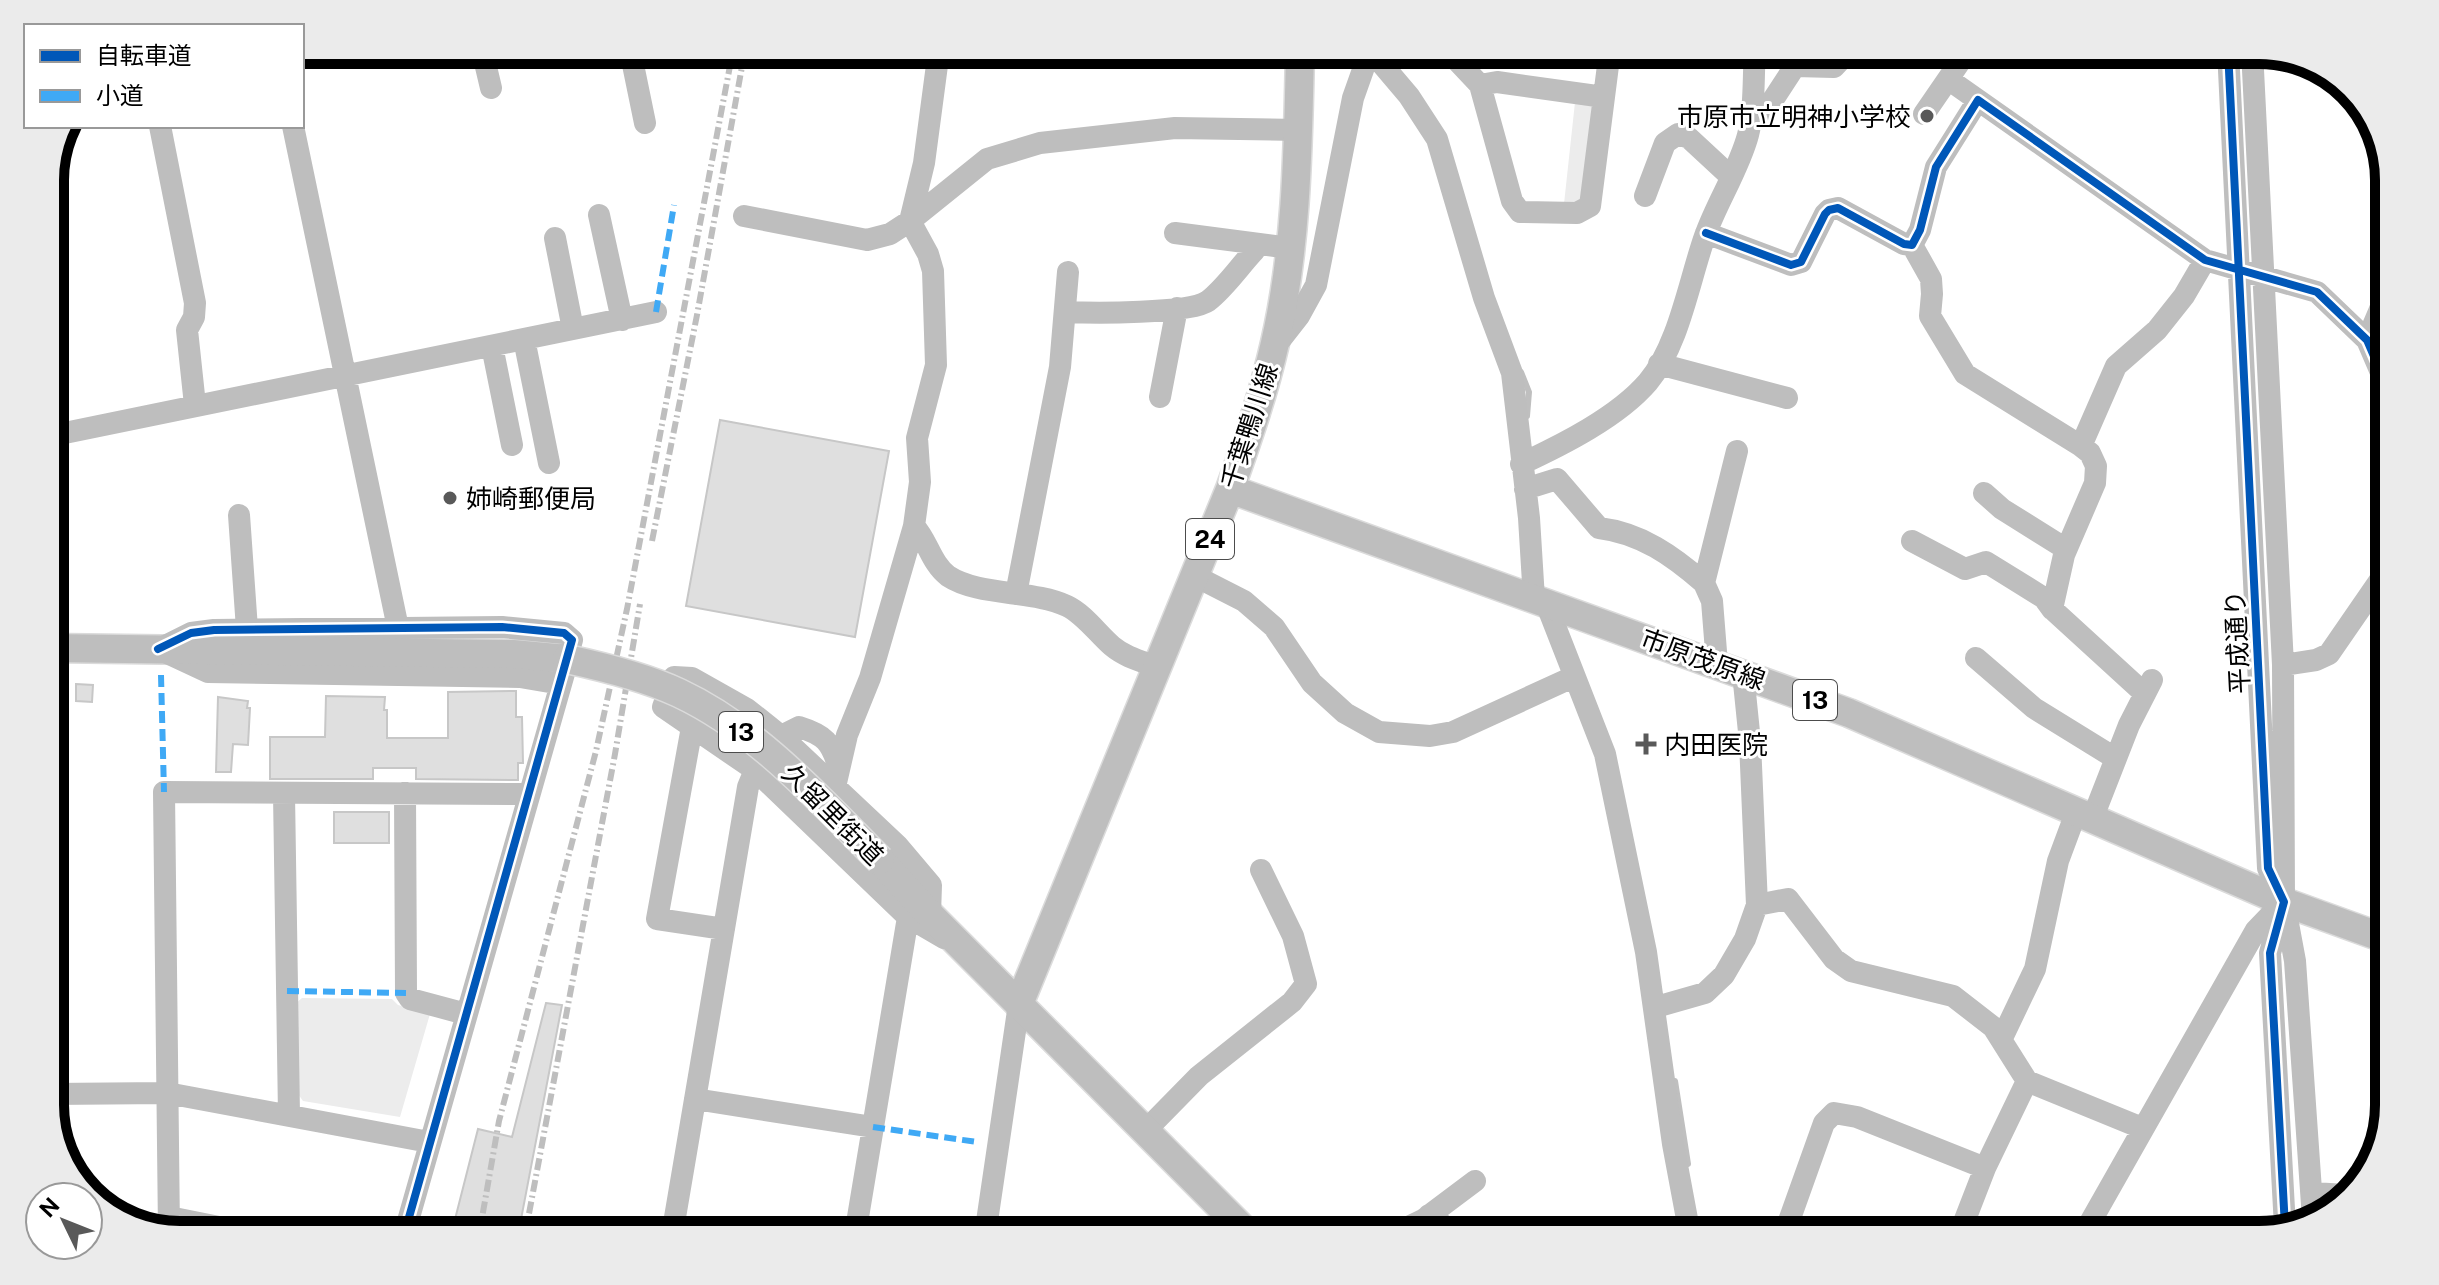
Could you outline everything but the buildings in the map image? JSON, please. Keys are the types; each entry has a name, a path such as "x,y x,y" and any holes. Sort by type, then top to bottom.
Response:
{"main road":[{"name":"千葉鴨川線","path":"1019,1004 1230,489 1254,419 1276,341 1290,248 1300,64"},
{"name":"市原茂原線","path":"1230,489 1849,713 2284,902 2375,935"},
{"name":"久留里街道","path":"64,648 546,656 622,673 676,691 700,704 788,768 880,860 917,909 966,951 1235,1221"}],"street":[{"path":"485,64 491,88"},
{"path":"633,64 645,123"},
{"path":"837,777 847,735 870,678 914,526 920,482 917,438 936,365 933,271 928,254 910,221 924,163 937,64"},
{"path":"1276,341 1299,316 1316,285 1353,98 1365,64"},
{"path":"1382,64 1409,96 1437,139 1484,298 1512,373 1540,601 1605,754 1656,1007 1673,1144 1687,1221"},
{"path":"1460,64 1480,85 1512,201 1520,212 1577,213 1590,206 1608,64"},
{"path":"1521,464 1629,402 1650,380 1671,340 1706,233 1747,137 1754,103 1755,64"},
{"path":"1750,125 1767,109 1795,66 1834,67 1837,64"},
{"path":"1924,114 1958,64"},
{"name":"平成通り","path":"2229,64 2268,868 2284,902 2270,953 2284,1218"},
{"name":"平成通り","path":"2252,64 2283,665 2284,902 2295,961 2313,1208"},
{"path":"1948,79 2205,260 2317,292 2367,340 2375,359"},
{"path":"1480,85 1497,82 1604,97"},
{"path":"1912,245 1920,230 1936,167 1978,100"},
{"path":"2231,109 2254,108"},
{"path":"160,128 195,303 194,317 187,330 195,405"},
{"path":"293,128 398,628"},
{"path":"744,216 867,240 890,234 910,221 987,159 1040,143 1175,128 1298,130"},
{"path":"1645,196 1665,143 1678,134 1689,138 1730,176"},
{"path":"1706,233 1791,265 1801,262 1825,214 1838,208 1904,244 1912,245"},
{"path":"599,215 622,320"},
{"path":"1175,233 1290,248"},
{"path":"555,238 573,329"},
{"path":"1067,312 1198,306 1208,301 1258,244"},
{"path":"1912,245 1931,279 1930,316 1965,374 2081,446 2090,453 2096,466 2095,483 2066,549 2052,609"},
{"path":"2081,446 2116,366 2157,330 2184,296 2205,260"},
{"path":"1016,594 1060,367 1068,272"},
{"path":"1160,397 1177,308"},
{"path":"64,433 656,312"},
{"path":"2367,340 2375,321"},
{"path":"524,339 549,463"},
{"path":"492,346 512,445"},
{"path":"1659,364 1787,398"},
{"path":"1704,583 1737,451"},
{"path":"1525,489 1557,479 1599,528 1621,530 1662,549 1704,583 1712,601 1750,742 1757,905 1738,951 1724,975 1705,993 1656,1007"},
{"path":"1984,493 2002,509 2066,549"},
{"path":"239,515 247,629"},
{"path":"914,526 924,537 932,558 948,576 991,590 1069,607 1123,654 1157,667"},
{"path":"1912,541 1965,569 1986,562 2044,598 2052,609 2148,687 2115,758 2058,861 2035,969 2002,1038"},
{"path":"1195,576 1244,601 1274,627 1312,683 1345,713 1379,732 1430,736 1453,732 1573,677"},
{"path":"2283,665 2316,660 2329,654 2375,587"},
{"path":"158,649 191,633 247,629 502,627 564,633 572,640 570,647"},
{"path":"158,649 208,672 563,677 408,1221"},
{"path":"1976,658 2034,708 2115,758"},
{"path":"857,1221 917,909 931,885 837,777 747,709 692,678 674,677 663,707 755,770 917,909"},
{"path":"692,727 657,919 724,929"},
{"path":"674,1221 748,787 755,770"},
{"path":"169,1220 164,792 529,794"},
{"path":"405,793 406,993 410,999 466,1014"},
{"path":"284,794 289,1115"},
{"path":"1146,1130 1199,1076 1292,1002 1306,984 1293,936 1261,870"},
{"path":"1757,905 1788,899 1834,959 1851,971 1953,996 1993,1027 2027,1081 2142,1128"},
{"path":"2091,1221 2256,930 2284,902"},
{"path":"987,1221 1019,1004"},
{"path":"1964,1221 1985,1168 2027,1081"},
{"path":"64,1094 167,1093 429,1142"},
{"path":"695,1099 873,1127"},
{"path":"1789,1221 1824,1123 1834,1113 1857,1117 1985,1168"},
{"path":"1418,1221 1475,1181"},
{"path":"2312,1193 2333,1194"},
{"path":"1429,1215 1437,1221"}],"shaded area":[{"path":"1576,93 1604,97 1590,206 1563,213"},
{"path":"302,998 392,999 398,1005 430,1014 400,1117 303,1101 296,1091 295,1004"}],"waterway":[{"path":"1521,372 1529,392 1527,416"},
{"path":"1675,1081 1688,1164"}],"railway":[{"path":"481,1221 499,1121 596,751 627,609 730,64"},
{"path":"652,541 742,64"},
{"path":"528,1221 640,604"}],"marked path":[{"path":"656,312 674,205"},
{"path":"161,675 164,792"},
{"path":"287,991 406,993"},
{"path":"873,1127 977,1142"}],"cycle path":[{"path":"2229,64 2268,868 2284,902 2270,953 2284,1218"},
{"path":"1706,233 1791,265 1801,262 1825,214 1838,208 1904,244 1912,245 1920,230 1936,167 1978,100 2205,260 2317,292 2367,340 2375,359"},
{"path":"158,649 191,633 214,630 502,627 564,633 572,640 408,1221"}],"place":[{"name":"市原市立明神小学校","path":"1927,116"},
{"name":"姉崎郵便局","path":"450,498"},
{"name":"内田医院","path":"1646,744"}]}
